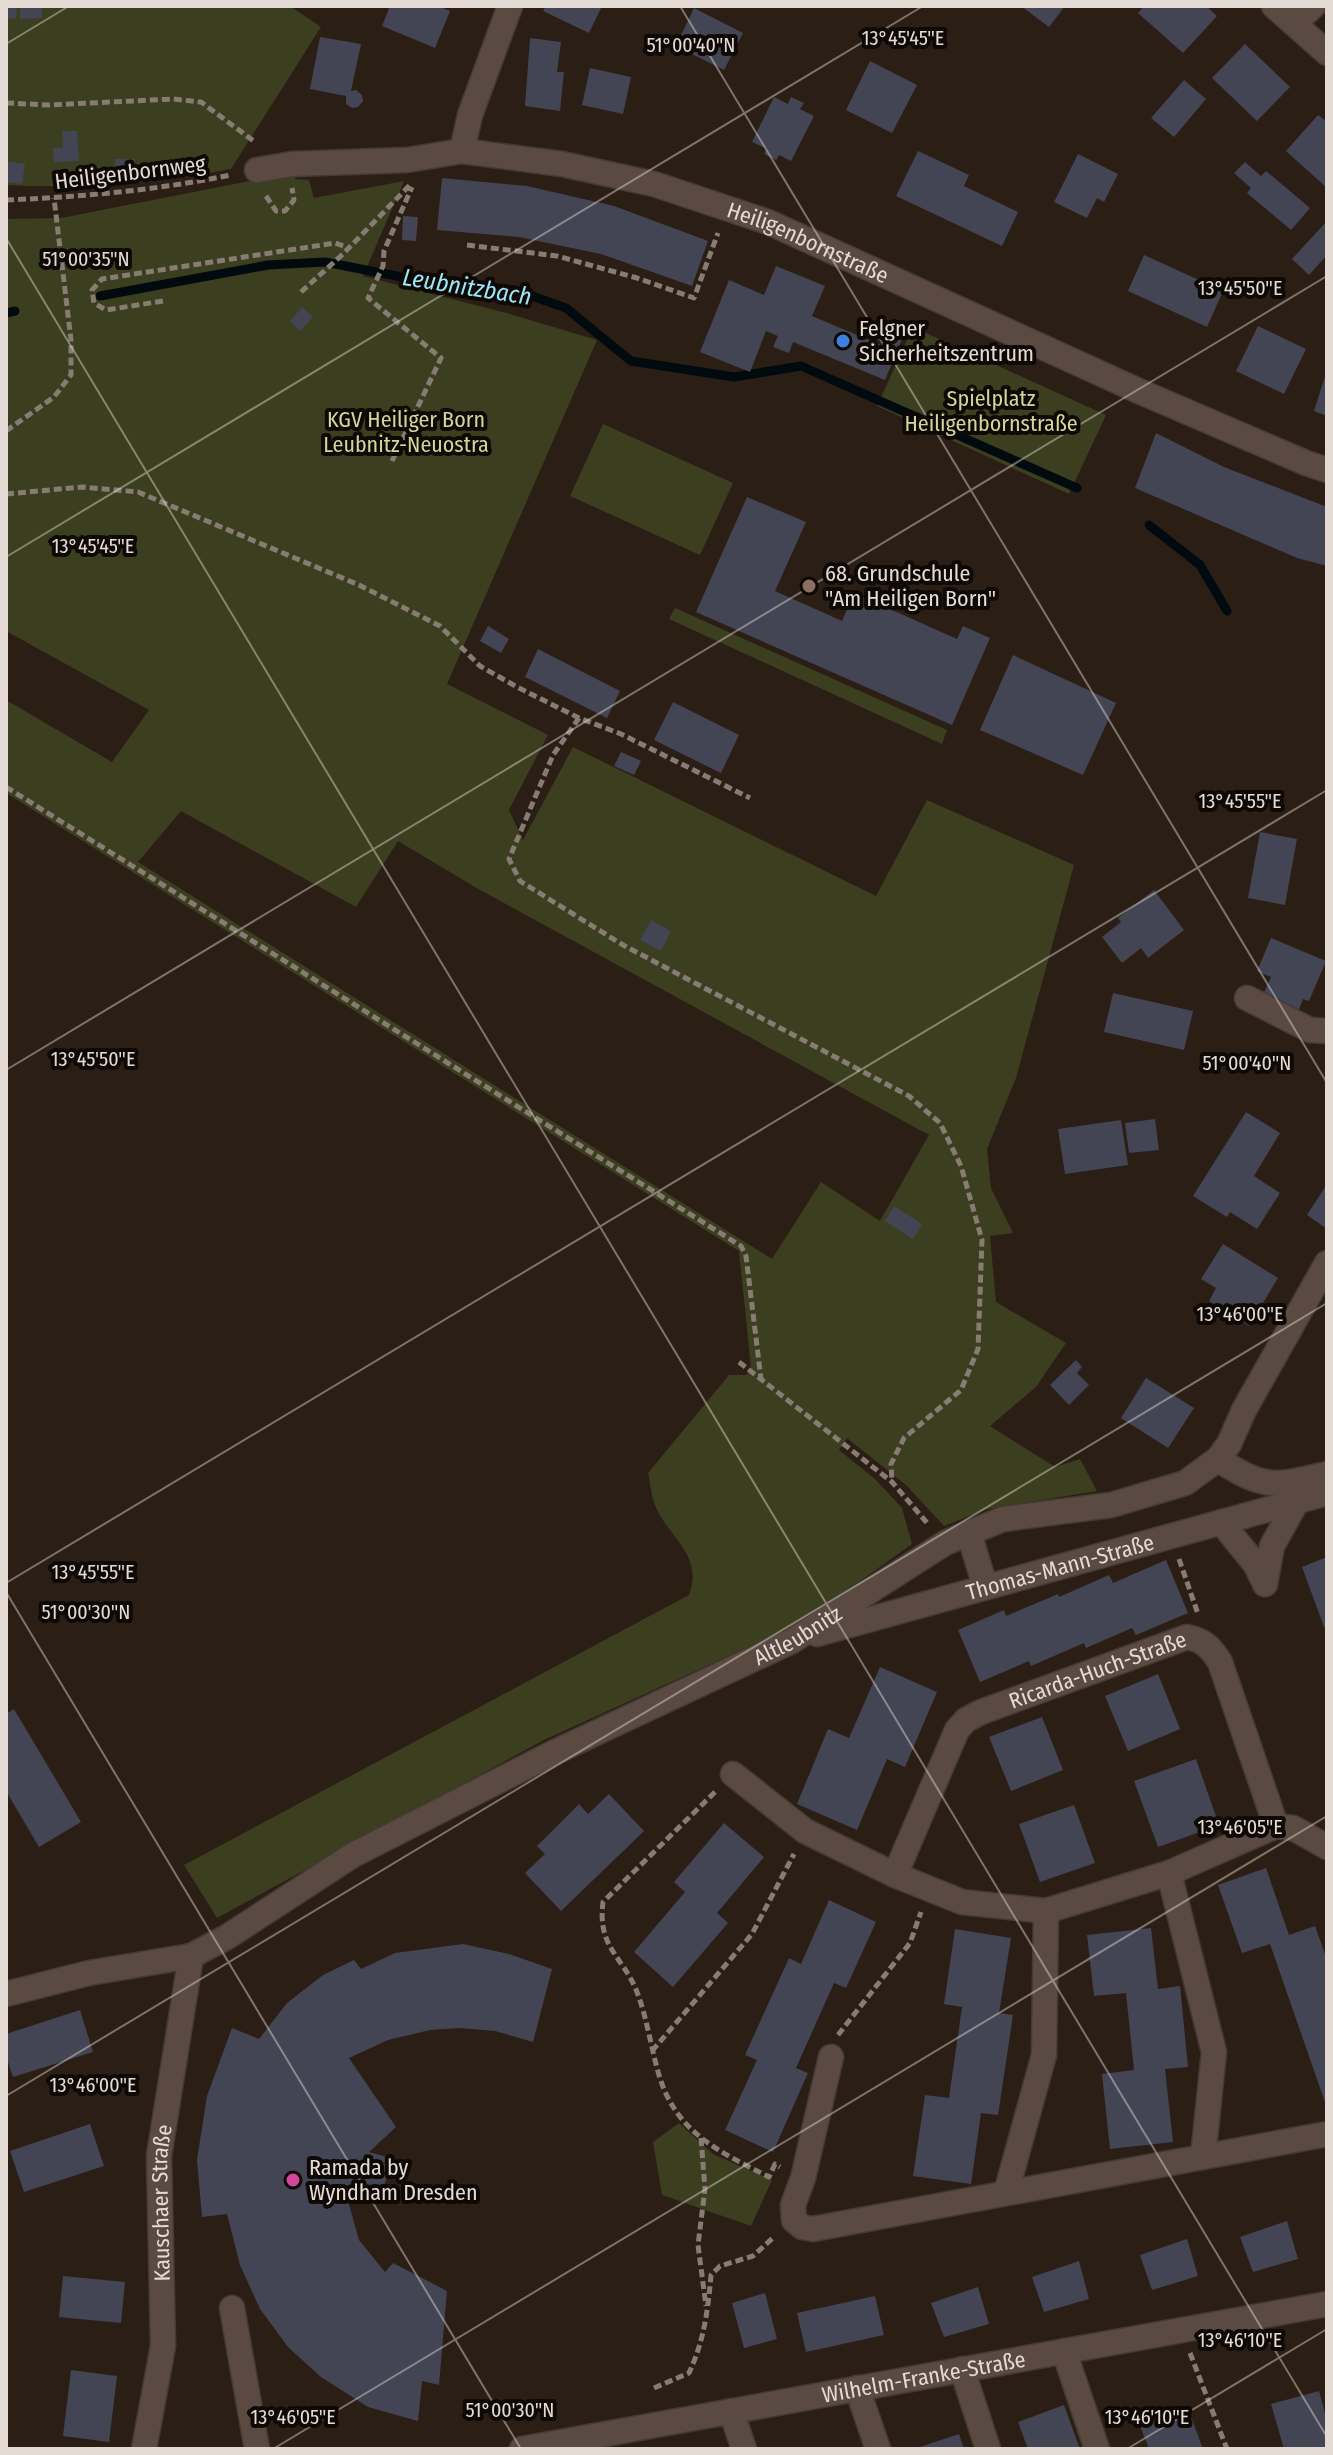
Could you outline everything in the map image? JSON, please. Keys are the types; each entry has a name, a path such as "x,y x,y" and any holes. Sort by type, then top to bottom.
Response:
{"street":[{"path":"462,151 470,115 510,6"},
{"path":"1274,6 1327,53"},
{"path":"1295,23 1313,6"},
{"name":"Heiligenbornstraße","path":"257,170 292,164 407,160 462,151 562,164 654,184 768,222 1141,392 1327,470"},
{"path":"1247,998 1310,1030 1327,1031"},
{"name":"Altleubnitz","path":"6,1994 89,1973 191,1956 227,1937 353,1855 553,1753 792,1641 945,1543 1003,1519 1111,1505 1185,1483 1218,1459 1229,1444 1244,1410 1327,1263"},
{"path":"1218,1459 1239,1473 1265,1484 1290,1483 1327,1474"},
{"name":"Thomas-Mann-Straße","path":"792,1641 1327,1493"},
{"path":"1221,1522 1256,1565 1265,1584 1272,1546 1297,1501"},
{"path":"969,1533 985,1586"},
{"name":"Ricarda-Huch-Straße","path":"895,1875 957,1730 966,1720 1187,1637 1200,1639 1220,1662 1276,1826"},
{"path":"733,1774 805,1831 895,1875 962,1902 1046,1911 1169,1873 1276,1826 1293,1828 1327,1847"},
{"path":"1169,1873 1214,2052 1203,2157"},
{"path":"1006,2193 1044,2055 1046,1911"},
{"name":"Kauschaer Straße","path":"144,2449 163,2346 159,2156 191,1956"},
{"path":"833,2050 803,2178 793,2205 794,2220 802,2227 813,2229 1327,2134"},
{"name":"Wilhelm-Franke-Straße","path":"522,2449 1327,2304"},
{"path":"232,2308 257,2449"},
{"path":"1064,2351 1097,2449"},
{"path":"962,2369 988,2449"},
{"path":"857,2388 878,2449"},
{"path":"731,2411 744,2449"}],"path":[{"path":"6,103 49,105 173,99 201,102 249,139 261,144"},
{"name":"Heiligenbornweg","path":"6,200 174,187 257,170"},
{"path":"301,292 416,179 384,251 383,266 368,298 441,358 392,461"},
{"path":"6,431 54,397 71,375 71,340 54,198"},
{"path":"467,245 557,256 637,278 694,298 728,207"},
{"path":"163,301 106,310 94,303 92,290 102,279 335,243 349,248"},
{"path":"6,494 82,487 138,492 359,585 440,626 480,666 517,687 750,798"},
{"path":"579,718 553,755 509,859 520,881 623,945 909,1096 940,1123 961,1166 982,1240 978,1349 961,1390 904,1438 891,1464 892,1482"},
{"path":"6,787 741,1246 746,1256 761,1379"},
{"path":"739,1362 892,1482 945,1543"},
{"path":"1182,1568 1199,1617 1200,1639"},
{"path":"733,1774 603,1902 601,1918 605,1938 636,1990 660,2080 679,2116 710,2146 769,2177"},
{"path":"652,2051 752,1934 790,1861"},
{"path":"833,2050 841,2028 910,1943 918,1921"},
{"path":"701,2138 705,2189 698,2245 707,2319"},
{"path":"654,2388 689,2373 700,2350 707,2319 711,2275 720,2266 753,2256 794,2220"},
{"path":"1182,2330 1227,2449"}],"green space":[{"path":"6,6 290,6 321,27 231,169 119,184 6,185"},
{"name":"KGV Heiliger Born Leubnitz-Neuostra","path":"295,172 295,179 309,180 314,198 404,181 363,276 597,340 447,684 548,735 509,810 523,840 573,747 876,896 927,800 1074,865 1016,1078 987,1149 991,1188 1013,1233 990,1236 996,1302 1066,1343 1036,1387 990,1426 1055,1467 1080,1459 1097,1491 987,1509 944,1526 906,1485 847,1438 839,1450 875,1479 902,1508 912,1544 803,1622 544,1740 217,1918 184,1865 689,1595 692,1568 655,1505 648,1473 729,1375 746,1375 751,1368 739,1251 6,793 6,700 112,762 149,710 6,631 6,219 61,218","holes":["181,811 356,907 398,841 480,890 929,1135 880,1221 821,1182 772,1259 138,862"]},
{"name":"Spielplatz Heiligenbornstraße","path":"913,327 1106,415 1069,494 877,406"},
{"path":"603,424 733,483 700,555 570,496"},
{"path":"675,608 947,730 942,744 669,619"},
{"path":"679,2123 713,2154 772,2180 751,2226 662,2195 653,2142"}],"building":[{"path":"6,6 17,6 16,19 6,18"},
{"path":"20,6 42,6 42,18 20,19"},
{"path":"390,6 438,6 450,11 435,48 382,26"},
{"path":"546,6 602,6 589,33 543,11"},
{"path":"1021,6 1065,6 1049,27"},
{"path":"1144,6 1206,6 1217,16 1183,53 1138,13"},
{"path":"694,8 743,33 724,70 676,46"},
{"path":"320,37 361,44 351,91 356,90 362,95 363,101 358,107 352,108 346,104 346,96 310,89"},
{"path":"530,38 561,42 557,72 564,72 560,111 525,106"},
{"path":"1245,44 1290,87 1257,121 1212,78"},
{"path":"870,61 917,85 892,133 846,110"},
{"path":"590,68 631,77 623,114 582,105"},
{"path":"1184,80 1206,99 1174,137 1151,118"},
{"path":"774,97 788,104 791,97 804,103 800,109 814,116 791,161 779,155 776,160 764,154 767,149 752,142"},
{"path":"1318,115 1327,122 1327,188 1286,151"},
{"path":"62,131 77,131 79,161 54,162 53,148 63,148"},
{"path":"918,151 969,175 964,186 1018,212 1002,246 896,196"},
{"path":"1078,154 1118,174 1104,202 1097,198 1087,218 1054,202"},
{"path":"115,159 135,159 135,173 115,174"},
{"path":"6,161 25,164 22,184 6,182"},
{"path":"1245,162 1261,176 1266,171 1310,208 1291,230 1247,193 1251,188 1234,173"},
{"path":"442,178 527,186 614,206 708,241 692,286 601,254 519,237 437,230"},
{"path":"403,216 418,217 416,241 402,240"},
{"path":"1327,221 1327,255 1309,275 1292,259"},
{"path":"1144,255 1223,291 1207,327 1128,291"},
{"path":"776,266 825,286 812,316 883,346 893,321 907,327 885,380 793,342 789,353 773,347 778,336 766,331 750,372 700,352 729,280 764,295"},
{"path":"302,307 313,317 300,331 290,321"},
{"path":"1258,326 1306,349 1284,394 1236,371"},
{"path":"1327,373 1327,416 1314,411"},
{"path":"1156,433 1224,467 1327,507 1327,566 1297,558 1135,488"},
{"path":"747,497 806,522 775,591 842,621 854,593 957,639 963,626 990,638 952,725 696,612"},
{"path":"488,626 509,639 501,653 480,641"},
{"path":"538,649 620,691 607,718 525,677"},
{"path":"1013,655 1116,703 1083,775 980,730"},
{"path":"673,702 739,735 721,773 654,740"},
{"path":"621,752 641,761 634,775 614,766"},
{"path":"1260,832 1297,839 1285,905 1248,898"},
{"path":"1154,890 1184,930 1148,958 1141,948 1122,963 1102,937 1121,922 1118,918"},
{"path":"651,920 671,931 661,951 640,940"},
{"path":"1271,938 1326,961 1309,1001 1303,999 1298,1012 1262,997 1271,977 1257,971"},
{"path":"1113,993 1193,1011 1184,1050 1104,1032"},
{"path":"1246,1112 1280,1133 1254,1176 1280,1193 1257,1229 1230,1212 1227,1217 1193,1196"},
{"path":"1155,1119 1159,1150 1129,1153 1125,1123"},
{"path":"1121,1120 1128,1165 1065,1174 1058,1129"},
{"path":"1327,1184 1327,1229 1307,1215"},
{"path":"894,1206 922,1224 913,1239 885,1221"},
{"path":"1223,1244 1278,1278 1249,1326 1209,1301 1216,1288 1201,1279"},
{"path":"1076,1360 1082,1367 1077,1373 1089,1385 1069,1405 1050,1385"},
{"path":"1146,1378 1194,1408 1168,1448 1121,1418"},
{"path":"1327,1557 1327,1635 1302,1567"},
{"path":"1166,1560 1188,1613 1136,1635 1132,1628 1086,1648 1084,1643 1031,1666 1029,1661 980,1682 958,1630 1004,1610 1006,1616 1058,1594 1059,1597 1109,1575 1113,1583"},
{"path":"880,1667 937,1692 905,1767 887,1759 857,1830 797,1804 828,1729 849,1738"},
{"path":"1158,1674 1180,1729 1128,1751 1105,1696"},
{"path":"14,1709 81,1822 39,1847 6,1791 6,1714"},
{"path":"1042,1717 1063,1770 1011,1791 989,1737"},
{"path":"1196,1759 1219,1825 1158,1847 1134,1781"},
{"path":"609,1794 644,1831 561,1911 525,1873 545,1854 537,1846 579,1804 588,1814"},
{"path":"1074,1805 1095,1863 1040,1882 1019,1824"},
{"path":"724,1823 764,1857 717,1913 728,1923 673,1987 634,1952 685,1892 674,1882"},
{"path":"1266,1868 1289,1935 1315,1926 1327,1960 1327,2108 1270,1944 1242,1953 1218,1885"},
{"path":"829,1900 876,1922 846,1988 834,1983 796,2068 808,2073 773,2152 725,2130 757,2060 745,2055 789,1958 801,1964"},
{"path":"1151,1928 1158,1989 1180,1986 1188,2067 1165,2069 1173,2142 1110,2149 1102,2074 1134,2070 1126,1993 1094,1996 1087,1935"},
{"path":"955,1929 1011,1938 999,2013 1013,2015 998,2115 981,2113 971,2184 913,2176 925,2095 949,2098 962,2007 944,2004"},
{"name":"Ramada by Wyndham Dresden","path":"463,1944 509,1954 552,1969 533,2042 495,2031 460,2028 430,2030 388,2040 349,2058 396,2127 369,2152 394,2159 378,2201 348,2201 359,2240 385,2272 393,2263 447,2291 439,2385 422,2381 418,2421 368,2407 321,2377 288,2347 260,2309 240,2265 227,2214 202,2217 197,2160 207,2096 232,2028 259,2039 287,2003 323,1975 354,1960 361,1969 395,1953"},
{"path":"80,2010 93,2052 13,2077 6,2056 6,2034"},
{"path":"90,2124 104,2166 24,2192 10,2151"},
{"path":"1287,2221 1298,2259 1253,2272 1240,2237"},
{"path":"1187,2239 1198,2276 1152,2290 1140,2255"},
{"path":"1079,2261 1089,2299 1044,2312 1032,2277"},
{"path":"63,2276 125,2282 121,2323 59,2317"},
{"path":"978,2287 989,2324 944,2337 931,2303"},
{"path":"765,2293 777,2339 744,2348 732,2303"},
{"path":"875,2296 884,2335 806,2352 797,2313"},
{"path":"71,2370 117,2376 109,2442 63,2436"},
{"path":"1319,2391 1327,2421 1327,2449 1284,2449 1271,2404"},
{"path":"1064,2405 1080,2449 1028,2449 1018,2422"},
{"path":"1187,2406 1203,2449 1149,2449 1139,2423"},
{"path":"959,2434 964,2449 917,2449 917,2448"}],"waterway":[{"name":"Leubnitzbach","path":"100,296 268,265 325,262 422,281 515,290 566,308 631,361 734,377 801,366 1077,488"},
{"name":"Leubnitzbach","path":"6,313 15,311"},
{"name":"Leubnitzbach","path":"1149,525 1200,565 1227,611"}],"place":[{"name":"Felgner Sicherheitszentrum","path":"843,341"},
{"name":"68. Grundschule \"Am Heiligen Born\"","path":"809,586"},
{"name":"Ramada by Wyndham Dresden","path":"293,2180"}]}
